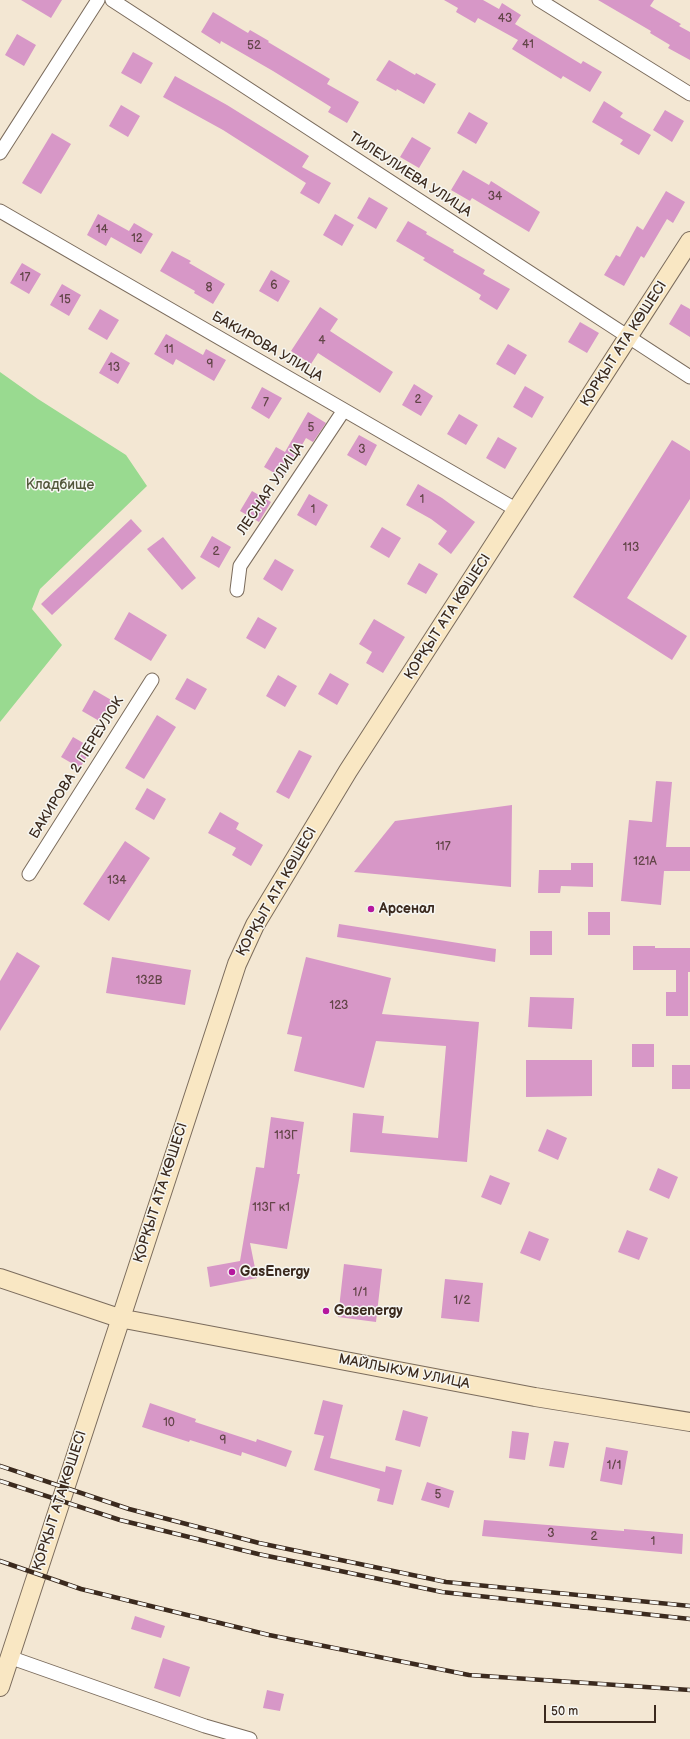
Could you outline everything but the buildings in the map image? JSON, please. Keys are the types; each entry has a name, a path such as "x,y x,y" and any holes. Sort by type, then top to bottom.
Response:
{"main road":[{"name":"ҚОРҚЫТ АТА КӨШЕСІ","path":"0,1687 5,1655 120,1318 237,964 255,925 348,771 690,241"},
{"name":"МАЙЛЫКУМ УЛИЦА","path":"0,1278 120,1318 535,1397 690,1422"}],"street":[{"path":"0,153 98,0"},
{"name":"ТИЛЕУЛИЕВА УЛИЦА","path":"112,0 690,377"},
{"path":"539,0 690,94"},
{"name":"БАКИРОВА УЛИЦА","path":"0,211 517,510"},
{"name":"ЛЕСНАЯ УЛИЦА","path":"237,590 240,566 344,410"},
{"name":"БАКИРОВА 2 ПЕРЕУЛОК","path":"29,874 152,680"},
{"path":"5,1655 205,1726 250,1739"}],"green space":[{"name":"Кладбище","path":"0,372 38,399 126,455 147,486 40,589 32,609 62,645 0,722"}],"railway":[{"path":"0,1466 129,1509 259,1543 446,1582 690,1606"},
{"path":"0,1481 120,1520 258,1554 442,1592 690,1619"},
{"path":"0,1561 81,1589 269,1635 469,1675 690,1690"}],"place":[{"name":"Арсенал","path":"371,909"},
{"name":"GasEnergy","path":"232,1272"},
{"name":"Gasenergy","path":"326,1311"}]}
